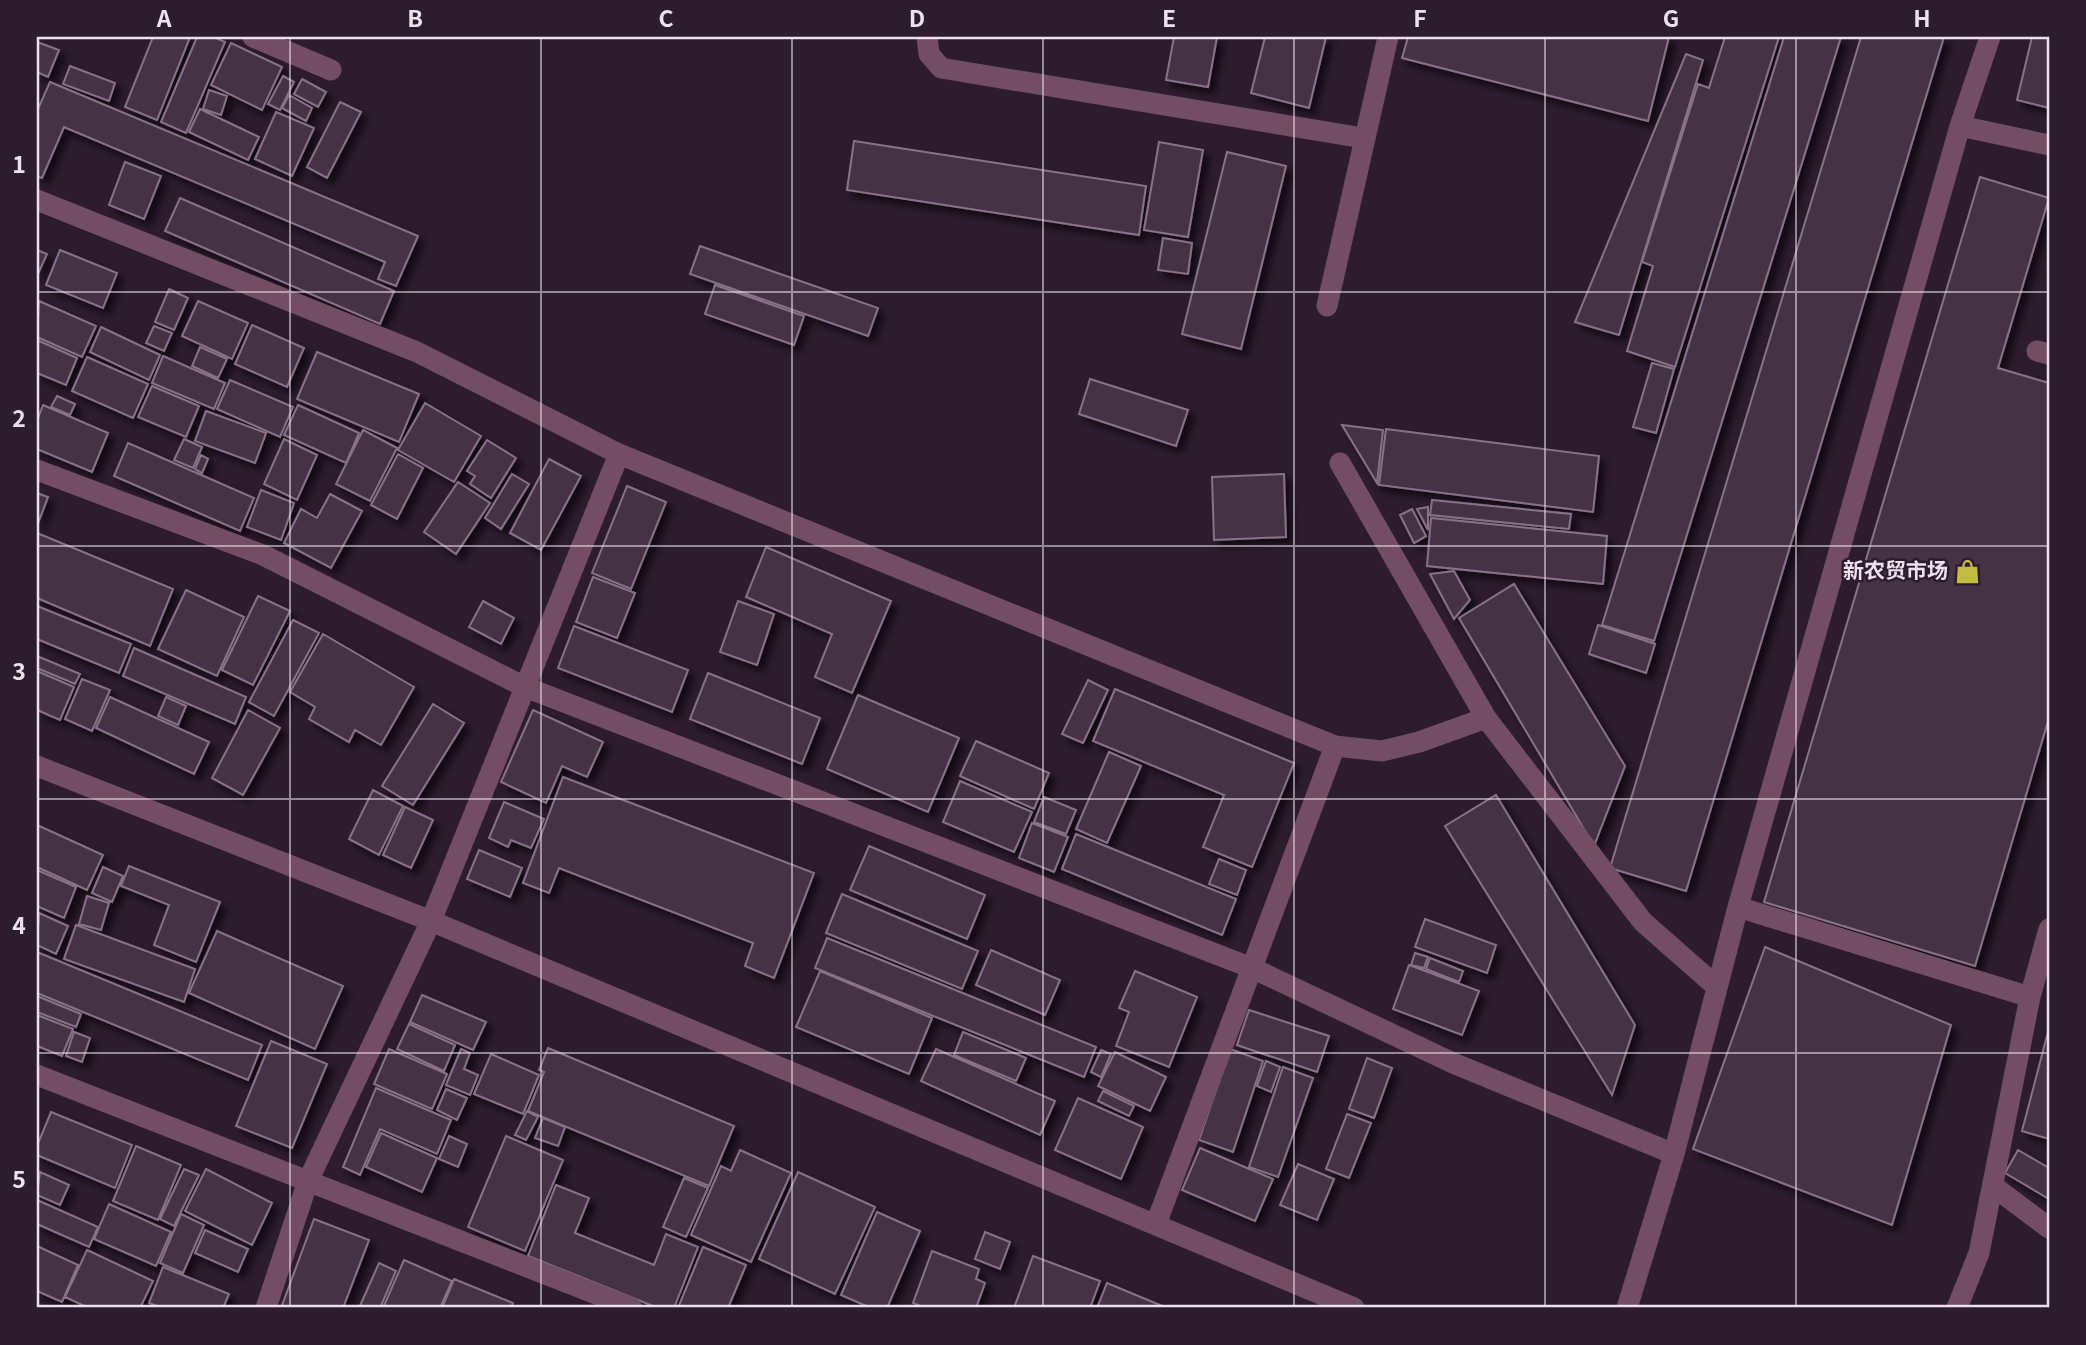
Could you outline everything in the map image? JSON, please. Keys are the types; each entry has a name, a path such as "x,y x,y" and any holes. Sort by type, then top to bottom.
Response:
{"street":[{"path":"253,37 331,70"},
{"path":"927,37 929,54 941,68 1363,138"},
{"path":"1326,306 1388,37"},
{"path":"1627,1308 1674,1154 1738,907 1960,126 1990,37"},
{"path":"1960,126 2049,145"},
{"path":"37,200 417,352 619,454 1335,746 1382,751 1419,742 1486,718"},
{"path":"266,1308 308,1181 431,921 619,454"},
{"path":"1340,463 1486,718 1643,922 1717,987"},
{"path":"37,470 263,555 525,687 1252,968 1453,1063 1674,1154"},
{"path":"1156,1223 1335,746"},
{"path":"37,766 431,921 1354,1308"},
{"path":"1738,907 2030,997"},
{"path":"1957,1308 1979,1253 2030,997 2049,929"},
{"path":"37,1075 632,1308"},
{"path":"1993,1185 2049,1228"}],"building":[{"path":"153,37 190,37 157,120 125,107"},
{"path":"197,37 214,37 225,42 186,133 161,122"},
{"path":"1174,37 1217,37 1208,87 1166,80"},
{"path":"1265,37 1326,37 1309,108 1251,93"},
{"path":"1408,37 1669,37 1648,121 1402,58"},
{"path":"1725,37 1779,37 1675,367 1627,351 1653,266 1642,262 1698,84 1709,88"},
{"path":"1784,37 1841,37 1654,641 1602,625"},
{"path":"1861,37 1944,37 1686,891 1610,868"},
{"path":"2032,37 2049,37 2049,108 2017,100"},
{"path":"37,42 59,50 48,77 37,72"},
{"path":"231,43 282,67 262,110 211,85"},
{"path":"1686,54 1703,60 1619,335 1575,322"},
{"path":"70,66 115,83 109,101 63,84"},
{"path":"283,76 294,82 280,110 268,104"},
{"path":"302,79 326,92 318,107 294,94"},
{"path":"50,82 418,236 396,286 378,279 385,262 64,127 42,178 37,176 37,111"},
{"path":"209,90 227,96 221,115 203,109"},
{"path":"289,95 312,108 306,121 282,108"},
{"path":"340,102 361,112 327,178 307,167"},
{"path":"200,109 259,137 248,160 189,132"},
{"path":"276,112 314,128 292,176 255,159"},
{"path":"854,141 1146,186 1139,235 847,190"},
{"path":"1159,142 1203,150 1188,237 1144,230"},
{"path":"1227,152 1286,166 1241,349 1182,334"},
{"path":"125,162 161,176 144,219 109,205"},
{"path":"1980,177 2049,198 1998,368 2049,383 2049,718 1975,966 1764,902"},
{"path":"180,198 394,291 380,324 165,231"},
{"path":"1163,238 1192,243 1188,274 1158,270"},
{"path":"700,246 878,308 868,336 690,274"},
{"path":"37,250 47,254 37,276"},
{"path":"60,250 117,273 103,308 46,285"},
{"path":"715,285 804,316 794,345 705,314"},
{"path":"169,289 188,298 174,330 155,322"},
{"path":"39,301 96,326 82,357 37,337"},
{"path":"198,301 248,323 232,359 182,336"},
{"path":"252,325 304,348 287,387 235,364"},
{"path":"154,326 172,333 164,351 146,343"},
{"path":"101,327 160,355 149,380 90,352"},
{"path":"37,340 77,358 66,385 37,373"},
{"path":"200,347 227,359 218,378 192,366"},
{"path":"317,352 419,394 399,442 297,399"},
{"path":"163,356 225,383 214,409 152,383"},
{"path":"87,357 148,384 133,418 72,391"},
{"path":"1652,363 1674,369 1656,433 1633,427"},
{"path":"1090,379 1188,410 1176,446 1079,414"},
{"path":"230,380 293,407 280,437 217,409"},
{"path":"152,386 199,406 186,437 138,417"},
{"path":"57,396 75,404 70,415 51,407"},
{"path":"425,403 481,436 454,482 398,450"},
{"path":"43,405 108,433 92,472 37,449 37,421"},
{"path":"298,405 359,433 346,463 284,435"},
{"path":"206,411 266,433 255,463 195,441"},
{"path":"1342,425 1383,430 1377,483"},
{"path":"1386,429 1599,456 1593,512 1379,485"},
{"path":"363,430 397,448 370,501 336,484"},
{"path":"184,439 202,447 193,468 174,460"},
{"path":"284,439 317,455 297,500 264,484"},
{"path":"487,440 516,458 491,498 470,484 475,476 467,471"},
{"path":"128,443 254,498 240,531 114,476"},
{"path":"398,454 423,468 397,519 371,505"},
{"path":"201,455 208,459 202,473 195,469"},
{"path":"549,459 581,476 541,550 510,533"},
{"path":"512,474 529,484 501,529 485,518"},
{"path":"1284,474 1286,537 1214,540 1212,477"},
{"path":"458,482 490,503 456,554 424,532"},
{"path":"627,486 666,502 631,589 592,573"},
{"path":"261,490 294,503 281,540 247,527"},
{"path":"37,493 48,497 37,526"},
{"path":"330,494 362,511 331,568 284,543 301,509 317,518"},
{"path":"1432,500 1571,514 1569,529 1430,515"},
{"path":"1428,507 1428,530 1417,509"},
{"path":"1412,509 1426,536 1414,543 1400,515"},
{"path":"1431,518 1607,536 1603,584 1427,566"},
{"path":"37,533 173,589 150,646 37,598"},
{"path":"766,547 891,601 852,693 815,677 832,634 746,597"},
{"path":"1454,571 1470,600 1454,619 1430,574"},
{"path":"593,577 635,593 617,638 576,622"},
{"path":"1514,584 1625,766 1594,846 1459,618"},
{"path":"186,590 244,617 217,676 158,649"},
{"path":"258,596 290,611 253,685 222,670"},
{"path":"483,601 514,618 501,644 469,627"},
{"path":"738,601 774,614 757,665 720,652"},
{"path":"37,606 131,644 119,673 37,639"},
{"path":"293,620 319,633 274,716 249,702"},
{"path":"1598,625 1655,644 1646,673 1589,654"},
{"path":"574,626 688,670 672,712 558,668"},
{"path":"323,634 414,687 381,745 355,730 349,742 309,719 315,707 290,692"},
{"path":"134,648 246,697 235,724 123,676"},
{"path":"37,656 80,674 75,684 37,668"},
{"path":"37,671 74,687 60,720 37,710"},
{"path":"708,673 820,718 802,764 690,719"},
{"path":"82,679 110,690 92,731 65,719"},
{"path":"1088,680 1108,690 1083,743 1062,734"},
{"path":"1115,689 1294,763 1252,867 1203,847 1224,795 1093,741"},
{"path":"858,695 959,738 928,812 827,769"},
{"path":"110,697 209,742 194,774 96,728"},
{"path":"166,697 186,706 178,725 158,716"},
{"path":"433,704 464,723 413,805 382,786"},
{"path":"248,710 280,728 243,795 212,778"},
{"path":"533,710 603,742 587,777 562,766 546,803 501,782"},
{"path":"976,741 1049,773 1034,809 960,776"},
{"path":"1109,752 1141,766 1107,843 1076,829"},
{"path":"563,777 814,873 774,978 745,966 753,943 559,868 549,893 523,883"},
{"path":"960,781 1032,812 1014,852 943,822"},
{"path":"373,790 403,806 379,855 349,839"},
{"path":"1496,795 1635,1025 1612,1095 1445,826"},
{"path":"1044,797 1076,810 1066,834 1034,822"},
{"path":"504,802 544,819 531,848 511,840 508,847 489,838"},
{"path":"405,807 433,820 411,868 383,855"},
{"path":"1032,823 1068,837 1054,872 1019,858"},
{"path":"37,825 103,855 87,890 37,867"},
{"path":"1076,834 1236,899 1222,935 1062,869"},
{"path":"869,846 985,895 967,939 850,890"},
{"path":"479,850 522,868 510,897 467,879"},
{"path":"1219,859 1246,870 1237,895 1209,884"},
{"path":"129,866 220,902 196,962 154,945 169,905 121,886"},
{"path":"103,867 123,876 112,902 92,893"},
{"path":"37,870 76,887 64,918 37,906"},
{"path":"842,894 978,951 962,989 826,933"},
{"path":"87,896 109,903 101,930 79,924"},
{"path":"39,913 68,926 56,954 37,945"},
{"path":"1425,919 1496,945 1487,973 1415,947"},
{"path":"76,925 195,969 184,1002 64,959"},
{"path":"217,931 343,986 315,1049 189,993"},
{"path":"827,938 1096,1047 1084,1077 815,968"},
{"path":"1765,947 1951,1025 1892,1225 1693,1149"},
{"path":"991,950 1060,980 1045,1015 976,985"},
{"path":"37,952 262,1045 248,1080 37,993"},
{"path":"1415,953 1428,957 1424,968 1411,965"},
{"path":"1430,958 1463,971 1459,982 1426,969"},
{"path":"1409,965 1479,991 1462,1035 1393,1009"},
{"path":"820,971 932,1018 909,1074 796,1027"},
{"path":"1135,971 1197,997 1169,1067 1116,1046 1129,1012 1119,1008"},
{"path":"422,995 486,1022 473,1050 410,1022"},
{"path":"37,996 81,1014 76,1027 37,1012"},
{"path":"1249,1010 1329,1036 1317,1072 1237,1045"},
{"path":"37,1015 73,1029 62,1056 37,1046"},
{"path":"409,1024 455,1045 444,1071 397,1049"},
{"path":"2049,1028 2049,1139 2022,1131"},
{"path":"74,1032 90,1038 82,1062 66,1056"},
{"path":"963,1032 1026,1058 1016,1081 954,1055"},
{"path":"271,1041 327,1064 292,1148 236,1126"},
{"path":"548,1048 734,1126 709,1186 528,1111 544,1072 539,1070"},
{"path":"389,1049 447,1074 432,1109 374,1084"},
{"path":"461,1049 470,1053 464,1069 478,1075 470,1095 446,1085"},
{"path":"936,1049 1055,1101 1040,1135 921,1081"},
{"path":"1230,1049 1263,1061 1233,1152 1199,1140"},
{"path":"1101,1050 1111,1054 1101,1077 1091,1072"},
{"path":"1115,1052 1166,1077 1150,1111 1098,1086"},
{"path":"491,1054 539,1075 523,1114 474,1094"},
{"path":"1367,1058 1392,1068 1374,1118 1349,1109"},
{"path":"1266,1061 1280,1067 1271,1092 1257,1086"},
{"path":"1283,1067 1313,1078 1278,1177 1249,1167"},
{"path":"376,1088 451,1120 437,1154 380,1129 360,1175 343,1167"},
{"path":"446,1089 467,1098 457,1120 437,1110"},
{"path":"1103,1091 1134,1106 1129,1116 1098,1101"},
{"path":"1078,1098 1143,1127 1121,1179 1055,1150"},
{"path":"527,1111 538,1117 526,1140 515,1135"},
{"path":"51,1112 132,1145 115,1188 37,1155 37,1146"},
{"path":"1347,1114 1371,1123 1349,1178 1326,1169"},
{"path":"543,1118 565,1127 558,1146 535,1138"},
{"path":"381,1133 437,1158 422,1192 366,1167"},
{"path":"449,1136 467,1144 458,1167 439,1159"},
{"path":"506,1136 563,1160 525,1251 468,1227"},
{"path":"136,1146 181,1165 158,1220 113,1201"},
{"path":"1200,1148 1273,1179 1255,1221 1182,1190"},
{"path":"740,1150 791,1173 751,1262 691,1235 721,1166 731,1171"},
{"path":"2018,1150 2049,1168 2049,1199 2005,1173"},
{"path":"1298,1164 1334,1179 1317,1220 1280,1205"},
{"path":"184,1169 199,1175 174,1226 160,1219"},
{"path":"206,1169 272,1203 252,1245 185,1211"},
{"path":"40,1172 69,1185 60,1205 37,1195"},
{"path":"798,1172 875,1207 835,1294 759,1259"},
{"path":"684,1178 708,1188 686,1237 663,1227"},
{"path":"556,1185 589,1198 575,1233 654,1265 666,1234 698,1247 674,1308 658,1308 528,1256"},
{"path":"37,1200 98,1227 89,1247 37,1224"},
{"path":"109,1204 171,1232 156,1266 94,1239"},
{"path":"877,1212 920,1231 887,1308 871,1308 841,1295"},
{"path":"181,1214 204,1225 183,1273 160,1263"},
{"path":"314,1219 369,1240 343,1308 281,1308"},
{"path":"205,1230 248,1249 238,1272 195,1253"},
{"path":"985,1232 1010,1242 1000,1269 975,1259"},
{"path":"37,1246 78,1265 62,1302 37,1291"},
{"path":"703,1247 746,1265 728,1308 678,1308"},
{"path":"87,1250 153,1281 140,1308 89,1308 65,1297"},
{"path":"932,1251 979,1269 976,1279 985,1283 976,1308 926,1308 913,1303"},
{"path":"1033,1256 1100,1281 1090,1308 1014,1308"},
{"path":"404,1260 452,1281 440,1308 383,1308"},
{"path":"379,1263 396,1271 380,1308 359,1308"},
{"path":"163,1267 229,1294 223,1308 162,1308 149,1303"},
{"path":"454,1279 513,1303 511,1308 442,1308"},
{"path":"1107,1283 1167,1308 1097,1308"}],"place":[{"name":"新农贸市场","path":"1968,571"}]}
